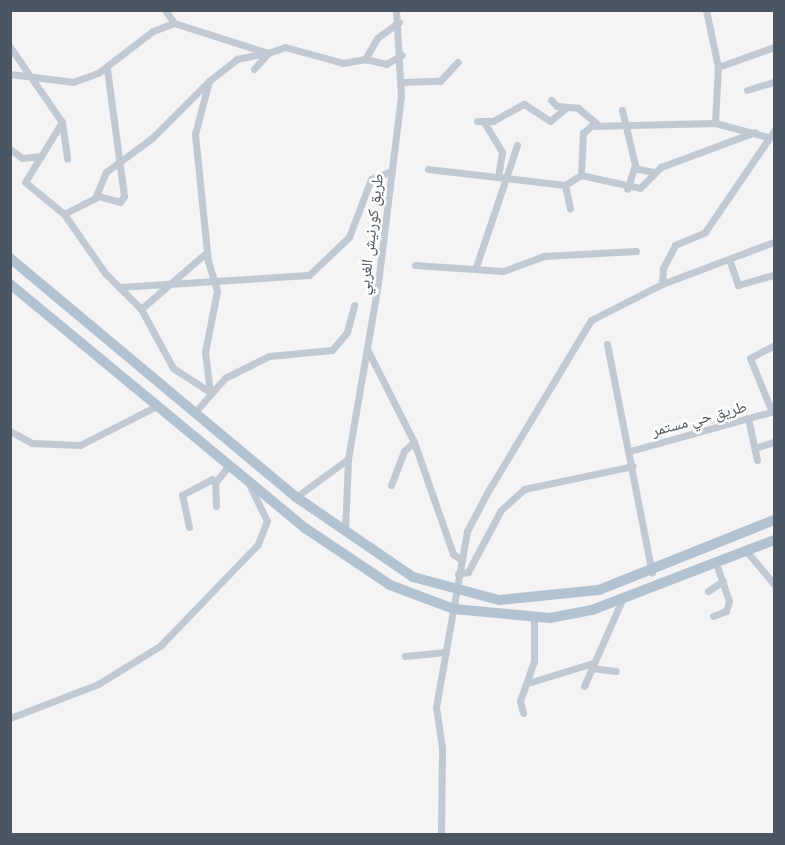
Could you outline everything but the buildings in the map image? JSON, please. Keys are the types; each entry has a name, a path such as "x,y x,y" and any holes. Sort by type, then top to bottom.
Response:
{"main road":[{"path":"10,258 296,497 348,537 413,578 455,591 499,600 533,599 599,590 652,573 774,520"},
{"path":"10,284 155,407 305,528 390,585 454,609 534,618 621,602 717,566 774,540"}],"street":[{"path":"165,10 174,23 268,53"},
{"name":"طريق كورنيش الغربي","path":"348,537 342,521 348,459 367,349 402,82 402,55 396,10"},
{"path":"706,10 718,67 715,123"},
{"path":"365,59 377,38 399,22"},
{"path":"10,74 73,82 107,68 153,32 174,23"},
{"path":"10,46 36,78 62,122 67,159"},
{"path":"98,196 104,175 122,158 152,138 209,81 237,59 285,47 312,59 351,63 365,59 386,64 402,55"},
{"path":"718,67 774,47"},
{"path":"254,69 268,53"},
{"path":"402,82 440,81 458,62"},
{"path":"64,214 98,196 117,202 124,198 122,158 107,68"},
{"path":"209,81 195,134 207,252 217,298 206,352 210,392"},
{"path":"747,90 774,82"},
{"path":"551,100 567,107 578,108 598,125"},
{"path":"502,177 502,152 480,122 524,104 550,121 567,107"},
{"path":"622,110 630,127 634,168 627,189"},
{"path":"62,122 41,156 26,171 25,182 64,214 118,287 141,309 170,365 210,392"},
{"path":"581,175 582,133 598,125 630,127 715,123 768,137"},
{"path":"662,284 663,268 675,245 707,230 774,131"},
{"path":"428,169 565,185 581,175 627,189 640,188 653,172 754,132"},
{"path":"476,267 502,177 517,145"},
{"path":"10,149 22,158 41,156"},
{"path":"634,168 653,172"},
{"path":"118,287 173,279 309,275 349,237 368,183 392,171"},
{"path":"565,185 570,208"},
{"path":"441,834 442,747 436,707 467,531 584,327 662,284 774,242"},
{"path":"415,265 476,267 503,271 544,256 636,251"},
{"path":"141,309 173,279 192,270 207,252"},
{"path":"729,259 738,285 774,275"},
{"path":"195,412 210,392 230,375 269,356 332,350 347,332 354,305"},
{"path":"607,344 633,466 652,573"},
{"path":"773,412 750,358 774,345"},
{"path":"367,349 414,442 453,554 462,560"},
{"path":"10,431 32,443 80,445 155,407"},
{"name":"طريق حي مستمر","path":"630,451 773,412"},
{"path":"748,418 757,460"},
{"path":"391,485 404,451 414,442"},
{"path":"755,448 774,442"},
{"path":"296,497 348,459"},
{"path":"216,506 215,483 229,465"},
{"path":"459,574 468,572 501,510 524,489 633,466"},
{"path":"189,527 182,495 212,479 215,483"},
{"path":"10,718 98,684 160,646 258,544 267,521 246,479"},
{"path":"748,553 774,584"},
{"path":"713,616 728,607 723,581 717,566"},
{"path":"708,591 723,581"},
{"path":"584,686 621,602"},
{"path":"523,713 520,701 528,683 534,618"},
{"path":"405,656 446,652"},
{"path":"528,683 592,665 616,671"}]}
